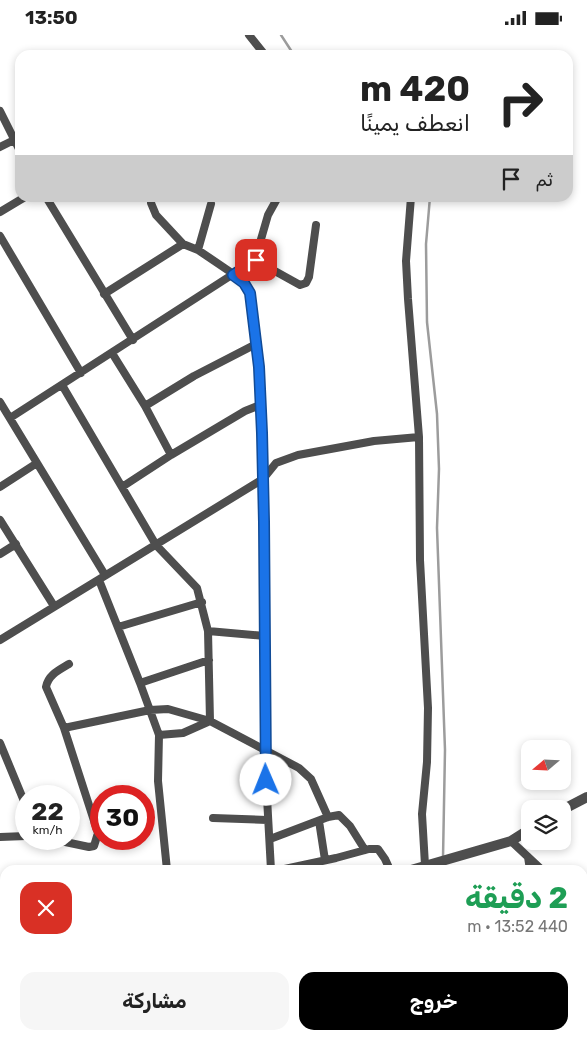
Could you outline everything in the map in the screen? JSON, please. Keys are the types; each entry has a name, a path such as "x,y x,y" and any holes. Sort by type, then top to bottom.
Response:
{"street":[{"path":"249,35 261,50"},
{"path":"0,111 15,137"},
{"path":"0,147 15,141"},
{"path":"0,212 17,202"},
{"path":"49,202 132,340"},
{"path":"151,202 156,215 183,244 198,250 244,283 250,293 256,344 263,479 265,749 270,865"},
{"path":"10,418 256,260 268,215 275,202"},
{"path":"411,202 406,261 419,437 420,560 428,708 427,761 422,814 422,865"},
{"path":"198,250 211,204"},
{"path":"256,260 291,281 300,285 306,283 310,277 316,225"},
{"path":"0,236 81,373"},
{"path":"104,294 183,244"},
{"path":"145,405 194,376 256,344"},
{"path":"112,353 145,405 171,455"},
{"path":"62,385 156,545 198,588 208,631 210,721"},
{"path":"0,402 38,463 102,577 118,627 150,709 159,735 158,781 166,865"},
{"path":"122,487 245,411 260,405"},
{"path":"0,640 263,479 276,463 298,455 374,441 419,437"},
{"path":"0,487 38,463"},
{"path":"0,520 54,606"},
{"path":"0,554 16,544"},
{"path":"118,627 202,602"},
{"path":"208,631 265,636"},
{"path":"140,683 209,659"},
{"path":"69,664 51,676 47,681 46,687 64,728 98,833 94,846 80,845"},
{"path":"64,728 150,709 168,709 210,721 299,768 311,779 328,817"},
{"path":"159,735 183,733 210,721"},
{"path":"0,743 17,785"},
{"path":"571,805 587,797"},
{"path":"270,839 328,817 339,815 344,819 365,850"},
{"path":"213,818 267,820"},
{"path":"319,821 325,860"},
{"path":"428,865 511,841 521,835"},
{"path":"0,837 15,836"},
{"path":"511,841 537,865"},
{"path":"302,865 365,850 378,849 388,865"},
{"path":"528,857 529,865"}],"waterway":[{"path":"281,35 291,50"},
{"path":"430,202 426,244 427,322 437,414 439,469 437,528 445,750 443,858"}],"route":[{"path":"256,260 233,275 244,283 250,293 259,367 264,522 266,780"}]}
